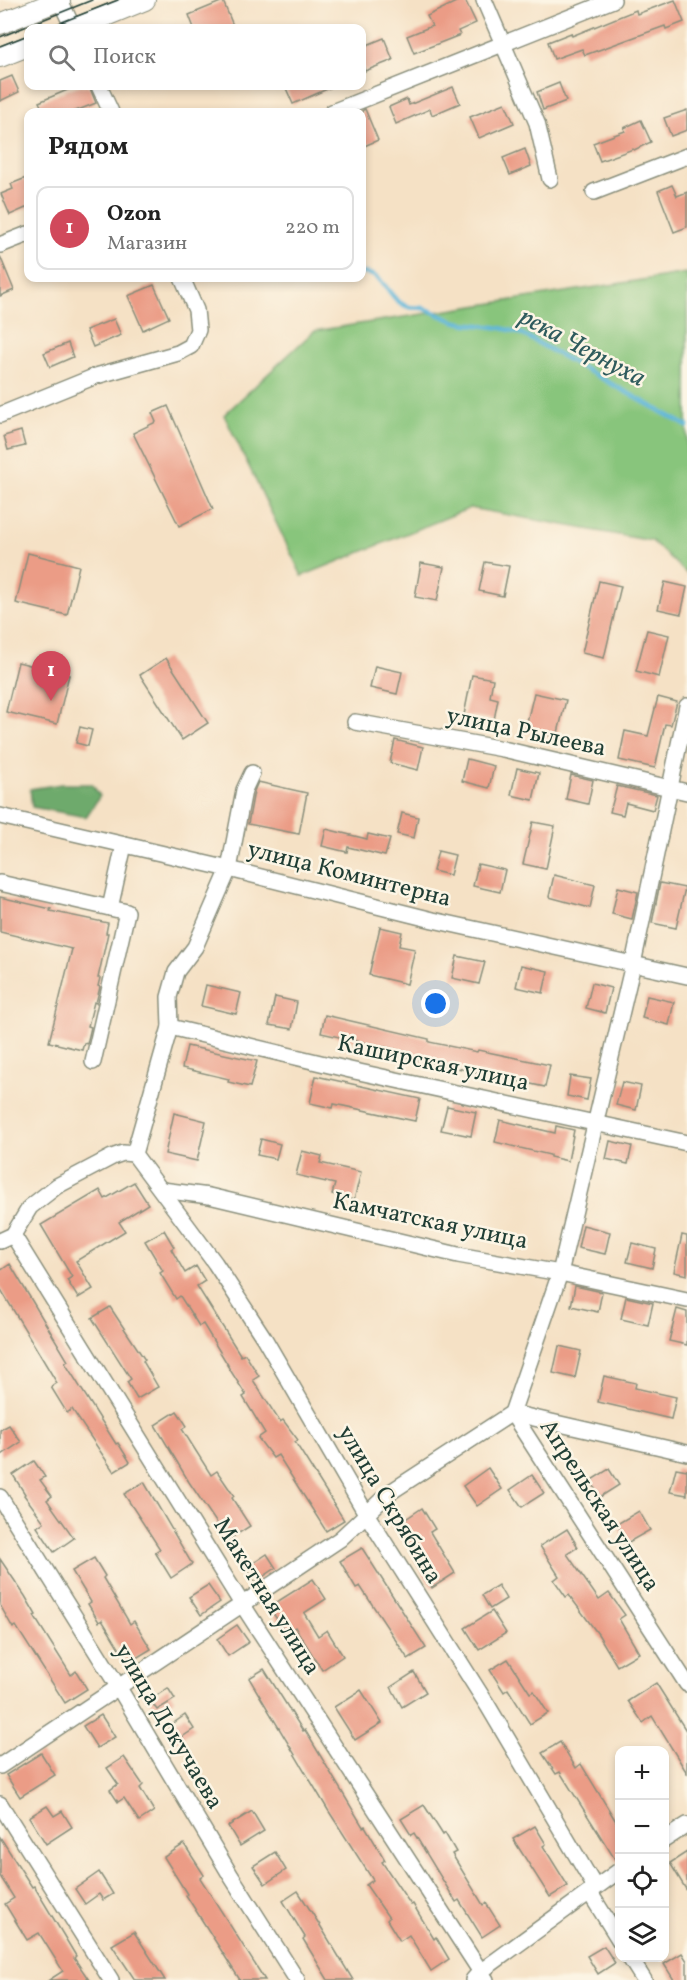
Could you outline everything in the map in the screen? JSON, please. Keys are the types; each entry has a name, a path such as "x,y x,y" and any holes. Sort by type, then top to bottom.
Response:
{"main road":[{"path":"0,24 60,0"},
{"path":"84,24 145,0"},
{"path":"0,57 24,48"}],"street":[{"path":"60,0 72,24"},
{"path":"484,0 537,123 550,179"},
{"path":"342,108 613,0"},
{"path":"101,90 109,108"},
{"path":"594,192 687,156"},
{"path":"0,245 24,236"},
{"path":"0,415 96,376 178,353 191,346 198,330 196,310 184,282"},
{"path":"0,1766 340,1539 389,1493 512,1413 560,1273 633,964 687,706"},
{"name":"улица Рылеева","path":"355,722 503,749 687,792"},
{"path":"7,1238 30,1207 57,1186 112,1157 123,1153 134,1154 170,1027 169,997 176,972 195,947 229,869 244,790 252,773"},
{"name":"улица Коминтерна","path":"0,816 229,869 433,920 687,976"},
{"path":"110,908 124,845"},
{"path":"0,884 127,912 93,1062"},
{"name":"Каширская улица","path":"170,1027 350,1070 687,1143"},
{"name":"улица Скрябина","path":"134,1154 215,1263 264,1338 367,1515 488,1706 615,1932"},
{"name":"Камчатская улица","path":"162,1190 209,1196 458,1255 560,1273 687,1300"},
{"name":"Макетная улица","path":"7,1238 480,1977"},
{"path":"512,1413 687,1453"},
{"name":"Апрельская улица","path":"512,1413 687,1684"},
{"name":"улица Докучаева","path":"0,1497 297,1980"},
{"path":"0,1804 111,1980"},
{"path":"669,1837 687,1825"},
{"path":"480,1977 615,1874"},
{"path":"633,1962 644,1980"}],"green space":[{"path":"687,273 687,574 652,541 470,508 302,576 224,415 314,331"},
{"path":"61,784 92,784 100,796 86,817 32,807 30,789"}],"building":[{"path":"460,0 465,0 476,23 458,31 460,35 414,53 407,36 432,26 427,16"},
{"path":"675,0 684,22 666,29 665,26 585,55 582,49 554,59 548,42 571,33 572,36 636,10 637,14"},
{"path":"223,1 232,24 192,24 189,15"},
{"path":"384,38 393,60 366,71 366,45"},
{"path":"12,76 19,92 0,101 0,81"},
{"path":"559,83 566,101 543,110 537,92"},
{"path":"453,87 460,103 432,115 430,109 396,124 389,107 407,99 409,105"},
{"path":"68,90 91,90 96,103 83,108 42,108 39,102"},
{"path":"287,90 325,90 293,104"},
{"path":"505,103 514,123 479,138 470,117"},
{"path":"687,110 687,130 671,136 664,118"},
{"path":"366,111 378,140 366,145"},
{"path":"641,120 651,142 600,161 593,143 625,131 624,128"},
{"path":"525,149 531,166 510,175 503,158"},
{"path":"24,179 24,209 10,215 1,194 13,189 11,184"},
{"path":"672,185 677,196 687,192 687,227 674,232 658,191"},
{"path":"0,256 14,290 0,296"},
{"path":"154,285 169,318 143,330 128,296"},
{"path":"114,319 121,335 93,347 86,330"},
{"path":"68,343 73,357 50,367 44,353"},
{"path":"168,406 213,509 179,526 133,433 156,422 152,413"},
{"path":"21,431 25,446 8,450 4,436"},
{"path":"28,553 79,566 67,615 16,603"},
{"path":"485,562 509,566 503,596 479,591"},
{"path":"421,563 444,567 437,601 415,597"},
{"path":"599,581 621,586 604,658 582,653"},
{"path":"665,582 687,587 681,614 658,609"},
{"path":"647,630 669,635 659,677 636,671"},
{"path":"166,658 208,723 182,740 140,675"},
{"path":"18,662 69,675 57,724 6,712"},
{"path":"375,666 402,672 397,694 370,688"},
{"path":"472,675 493,679 490,697 498,699 494,720 464,715"},
{"path":"534,693 566,700 557,737 525,730"},
{"path":"658,697 677,702 671,725 665,724 655,768 619,760 625,731 648,736"},
{"path":"80,727 92,730 88,746 76,743"},
{"path":"395,740 423,747 418,770 390,763"},
{"path":"467,759 494,766 489,788 462,781"},
{"path":"517,768 539,773 533,800 511,795"},
{"path":"571,775 593,780 588,804 566,799"},
{"path":"258,782 307,793 299,834 248,824 254,791"},
{"path":"617,786 657,795 653,810 626,803 623,815 610,812"},
{"path":"402,813 418,817 414,838 397,834"},
{"path":"533,822 555,826 546,869 523,864"},
{"path":"326,829 367,839 368,834 390,839 385,856 348,847 347,852 322,846"},
{"path":"438,851 455,855 450,875 433,871"},
{"path":"478,864 505,870 500,892 473,886"},
{"path":"554,875 595,885 590,908 549,897"},
{"path":"660,883 685,888 676,928 652,923"},
{"path":"618,887 638,892 632,919 612,914"},
{"path":"0,897 51,909 50,911 108,923 98,978 100,978 98,986 100,987 88,1026 91,1027 87,1044 84,1043 82,1050 49,1042 72,949 0,932"},
{"path":"380,927 402,932 399,946 415,949 407,984 369,975"},
{"path":"457,956 485,962 479,984 452,978"},
{"path":"521,965 548,971 543,993 516,987"},
{"path":"592,983 611,988 605,1013 586,1008"},
{"path":"206,985 241,993 236,1014 201,1006"},
{"path":"647,996 674,1002 669,1025 642,1018"},
{"path":"275,997 297,1002 292,1029 269,1025"},
{"path":"325,1015 429,1039 429,1042 550,1065 545,1087 397,1055 398,1050 321,1033"},
{"path":"187,1046 257,1061 250,1087 228,1082 229,1079 182,1068"},
{"path":"316,1076 420,1099 415,1121 334,1104 333,1108 310,1103"},
{"path":"570,1076 591,1079 587,1100 567,1096"},
{"path":"622,1082 641,1086 636,1110 616,1105"},
{"path":"447,1106 476,1112 471,1136 441,1130"},
{"path":"174,1113 206,1121 197,1161 165,1154"},
{"path":"500,1120 555,1133 556,1126 574,1130 568,1161 495,1142"},
{"path":"261,1139 280,1144 276,1159 257,1155"},
{"path":"610,1141 632,1146 628,1164 606,1159"},
{"path":"302,1151 322,1156 320,1163 361,1172 354,1200 332,1194 335,1184 296,1175"},
{"path":"134,1182 148,1204 119,1222 125,1231 76,1261 93,1289 78,1298 67,1280 72,1277 41,1225 100,1190 105,1199"},
{"path":"583,1225 610,1232 605,1254 578,1248"},
{"path":"164,1230 174,1247 171,1249 185,1273 196,1266 205,1281 197,1286 241,1356 245,1354 259,1376 253,1380 280,1422 283,1420 298,1440 295,1442 344,1520 326,1531 278,1455 273,1458 258,1438 265,1433 243,1397 246,1395 203,1324 199,1326 180,1296 176,1299 160,1273 163,1271 145,1241"},
{"path":"682,1235 687,1236 687,1275 674,1272"},
{"path":"632,1243 656,1249 652,1268 627,1262"},
{"path":"10,1264 68,1361 65,1363 116,1444 118,1443 130,1462 114,1472 72,1409 67,1413 51,1387 57,1383 0,1288 0,1271"},
{"path":"575,1286 602,1292 598,1312 571,1306"},
{"path":"626,1297 653,1303 648,1325 621,1319"},
{"path":"110,1307 145,1360 143,1361 158,1387 137,1399 127,1382 131,1379 92,1318"},
{"path":"677,1309 687,1312 687,1345 669,1341"},
{"path":"559,1346 581,1351 575,1378 553,1373"},
{"path":"604,1376 636,1383 635,1388 676,1397 671,1419 598,1402"},
{"path":"177,1411 187,1426 182,1429 211,1475 217,1471 250,1526 228,1540 189,1482 155,1425"},
{"path":"9,1425 21,1442 0,1456 0,1430"},
{"path":"34,1461 45,1477 40,1480 52,1496 47,1500 74,1538 54,1552 37,1527 44,1522 24,1495 13,1475"},
{"path":"488,1468 502,1489 477,1506 463,1486"},
{"path":"676,1468 687,1470 687,1495 670,1492"},
{"path":"609,1469 619,1485 600,1497 590,1481"},
{"path":"532,1475 544,1493 522,1507 510,1490"},
{"path":"144,1482 192,1564 171,1578 155,1552 160,1549 124,1494"},
{"path":"422,1508 435,1529 430,1532 455,1573 432,1588 414,1559 418,1557 397,1525"},
{"path":"639,1511 650,1530 627,1543 617,1524"},
{"path":"567,1529 578,1547 567,1554 599,1600 609,1593 625,1615 619,1619 639,1653 617,1666 598,1634 569,1595 566,1597 554,1580 559,1576 540,1546"},
{"path":"362,1548 426,1648 408,1659 360,1586 356,1588 340,1561"},
{"path":"267,1554 276,1568 255,1582 246,1568"},
{"path":"94,1558 130,1624 134,1621 151,1649 128,1663 102,1620 99,1622 88,1604 91,1602 72,1571"},
{"path":"0,1559 25,1596 36,1615 34,1616 71,1675 76,1671 87,1689 65,1703 16,1626 13,1628 0,1605"},
{"path":"313,1579 326,1599 304,1613 318,1636 327,1630 343,1656 322,1670 295,1627 286,1633 269,1607"},
{"path":"208,1585 220,1602 201,1615 189,1597"},
{"path":"498,1585 506,1599 490,1609 482,1595"},
{"path":"492,1611 506,1633 479,1650 465,1628"},
{"path":"237,1625 249,1642 228,1656 217,1639"},
{"path":"508,1659 530,1693 534,1691 548,1713 530,1724 508,1689 504,1692 490,1670"},
{"path":"264,1669 303,1731 305,1730 363,1827 365,1826 385,1860 382,1862 411,1905 413,1904 434,1939 436,1937 449,1959 431,1971 409,1935 400,1941 387,1920 389,1918 366,1885 373,1880 249,1678"},
{"path":"414,1672 426,1692 402,1707 391,1687"},
{"path":"656,1683 687,1732 687,1773 652,1716 643,1723 628,1701"},
{"path":"168,1688 175,1699 157,1710 150,1700"},
{"path":"361,1690 382,1723 355,1740 334,1707"},
{"path":"101,1715 115,1737 97,1748 83,1726"},
{"path":"185,1715 194,1729 176,1741 168,1727"},
{"path":"560,1742 576,1768 581,1764 615,1820 615,1859 560,1772 556,1774 542,1753"},
{"path":"41,1753 55,1775 20,1797 6,1775"},
{"path":"124,1757 143,1785 140,1788 154,1811 139,1821 124,1798 118,1802 110,1790 118,1784 107,1768"},
{"path":"424,1805 443,1835 445,1833 456,1852 452,1854 483,1905 486,1903 500,1925 482,1937 459,1900 456,1902 414,1833 411,1835 401,1819"},
{"path":"47,1806 54,1816 62,1811 72,1827 46,1844 29,1817"},
{"path":"252,1811 264,1831 240,1846 228,1826"},
{"path":"535,1826 546,1844 543,1846 568,1886 550,1897 513,1839"},
{"path":"0,1837 32,1887 34,1886 76,1956 74,1958 89,1980 49,1980 63,1971 39,1933 27,1940 5,1904 14,1898 0,1876"},
{"path":"184,1844 204,1875 200,1878 265,1980 240,1980 186,1895 164,1857"},
{"path":"275,1852 286,1870 265,1884 253,1866"},
{"path":"687,1852 687,1891 670,1863"},
{"path":"99,1872 113,1894 103,1900 99,1894 85,1904 75,1889"},
{"path":"298,1891 353,1980 328,1980 283,1901"},
{"path":"134,1932 165,1980 135,1980 112,1945"},
{"path":"604,1946 615,1963 598,1974 587,1956"},
{"path":"682,1953 687,1961 687,1980 674,1980 664,1964"}],"waterway":[{"name":"река Чернуха","path":"366,274 377,277 396,299 409,307 423,308 457,322 500,328 522,334 687,426"},
{"name":"река Чернуха","path":"316,285 328,282"}],"tram line":[{"path":"32,24 92,0"},
{"path":"57,24 118,0"},
{"path":"0,37 24,27"},
{"path":"0,46 24,37"}],"place":[{"name":"Ozon","path":"51,701"}]}
